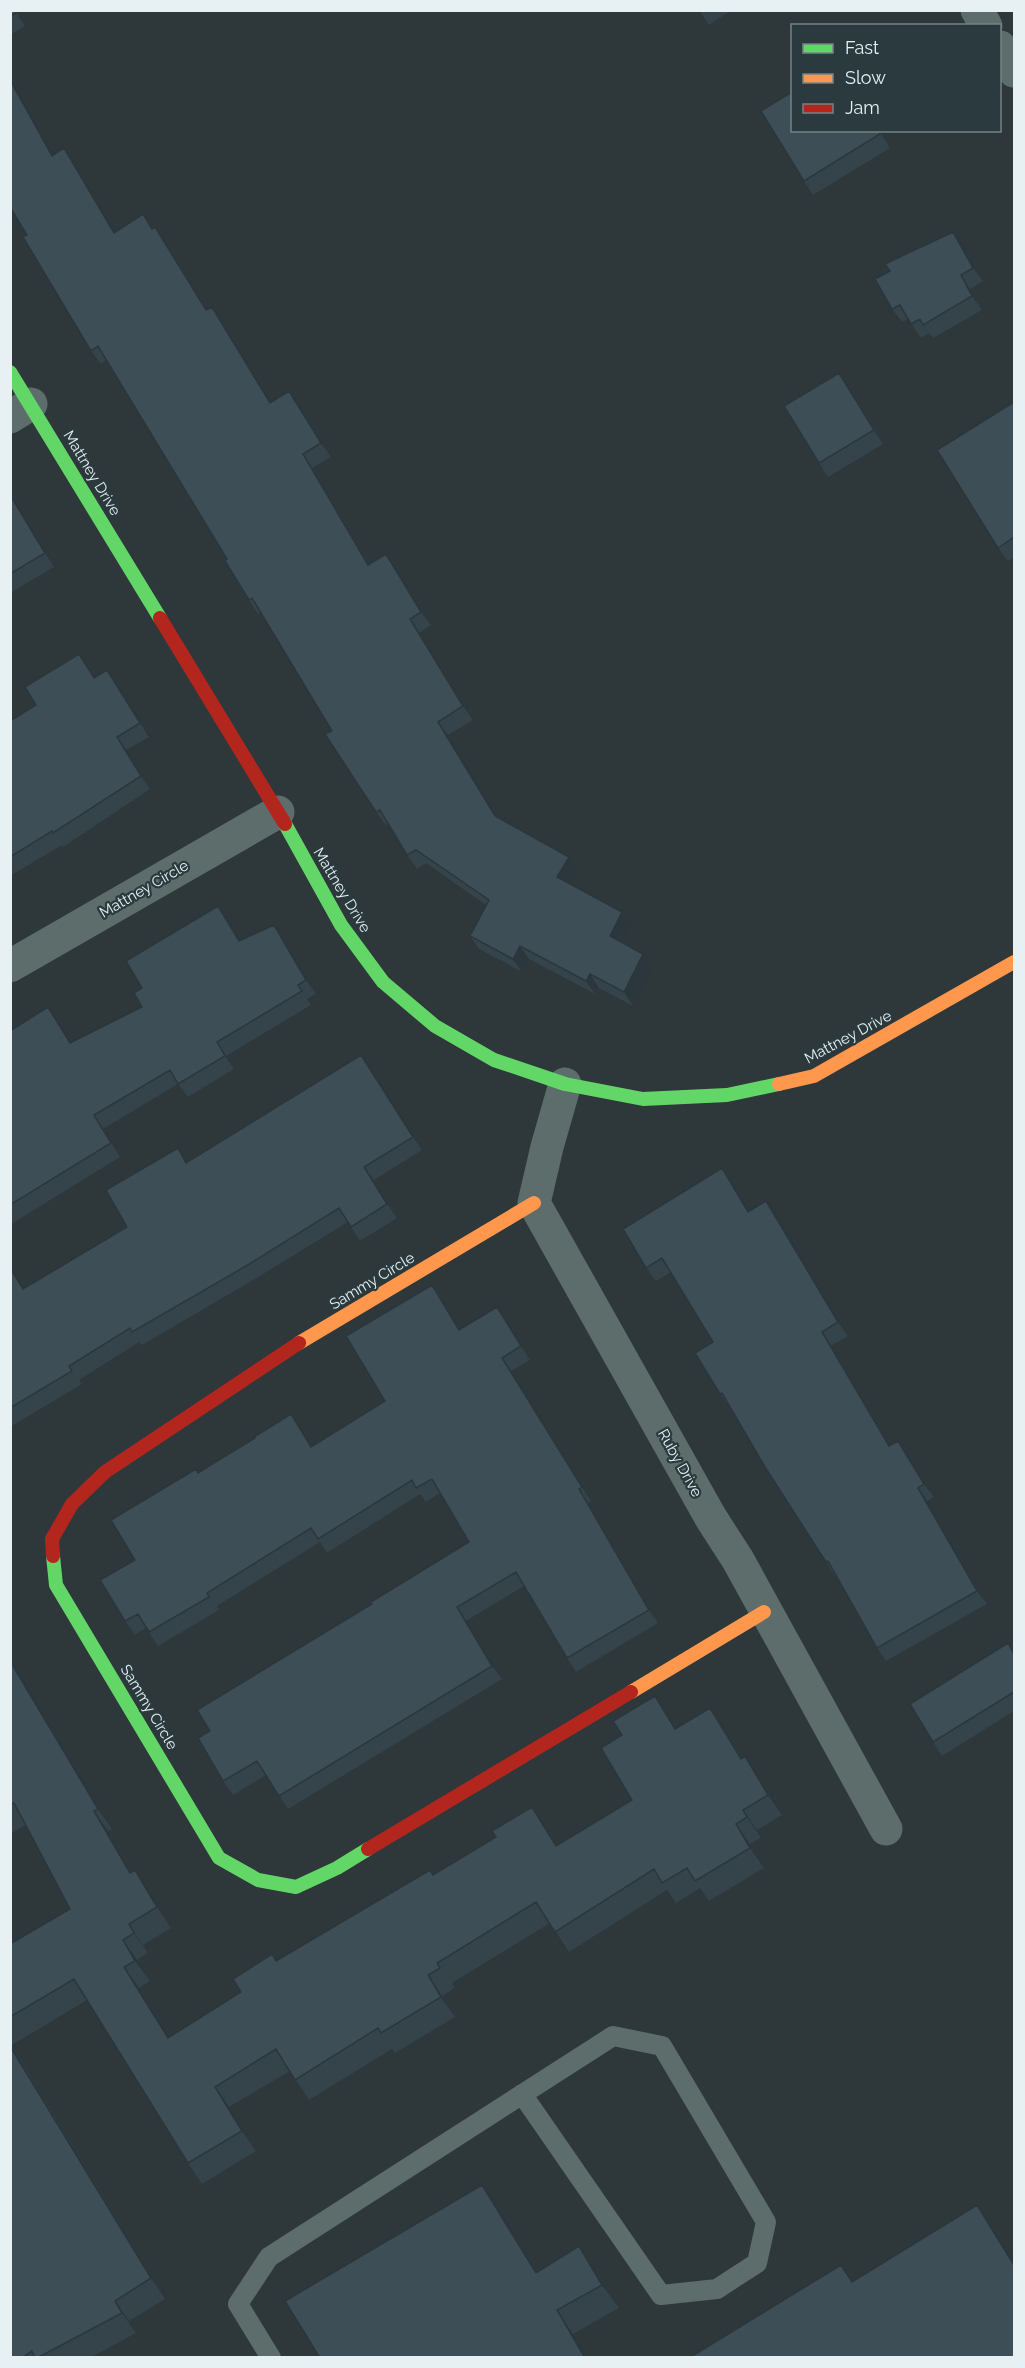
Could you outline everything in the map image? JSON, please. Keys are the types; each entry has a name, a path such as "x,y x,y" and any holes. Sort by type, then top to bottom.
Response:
{"street":[{"path":"977,10 985,24"},
{"path":"1001,50 1014,71"},
{"name":"Mattney Drive","path":"10,372 21,411 278,812 341,925 383,982 435,1026 494,1060 566,1084 642,1099 727,1095 814,1076 1014,962"},
{"name":"Mattney Circle","path":"10,966 278,812"},
{"path":"534,1203 547,1147 566,1084"},
{"name":"Ruby Drive","path":"534,1203 711,1518 738,1560 764,1612 886,1829"},
{"name":"Sammy Circle","path":"534,1203 281,1354 105,1472 72,1504 52,1539 56,1585 219,1858 258,1880 296,1887 337,1868 764,1612"}],"lane":[{"path":"271,2358 238,2304 269,2257 522,2094 613,2036 662,2046 766,2222 757,2263 717,2289 661,2295 522,2094"}],"building":[{"path":"10,10 14,10 16,13 10,16"},
{"path":"10,80 52,156 64,148 114,233 143,214 152,229 155,227 206,310 212,307 270,403 289,391 321,443 303,454 368,565 386,554 421,612 410,619 463,706 438,722 495,816 569,857 557,877 622,912 610,936 643,954 624,992 590,974 586,981 520,946 513,959 470,936 489,900 416,850 407,855 380,810 376,812 325,734 332,731 252,598 249,600 225,561 227,559 98,346 91,351 23,237 27,235 10,207"},
{"path":"791,93 791,132 879,132 880,134 804,181 761,111"},
{"path":"953,232 973,268 961,275 972,296 923,325 920,319 911,324 900,305 892,309 875,279 890,271 885,264"},
{"path":"839,373 874,430 819,463 784,406"},
{"path":"1014,402 1014,537 998,548 937,450"},
{"path":"10,495 45,553 10,574"},
{"path":"79,654 94,678 107,670 140,723 117,737 141,776 53,833 52,831 10,857 10,721 36,705 25,687"},
{"path":"218,906 239,941 274,925 306,980 298,985 302,991 217,1042 225,1056 178,1084 170,1070 94,1115 111,1143 10,1205 10,1031 48,1007 70,1043 142,1007 134,993 142,988 126,961"},
{"path":"361,1055 413,1137 364,1167 387,1204 351,1227 339,1208 246,1266 132,1332 130,1328 69,1366 72,1371 10,1408 10,1268 23,1289 127,1227 106,1190 178,1148 186,1163"},
{"path":"722,1168 748,1212 766,1201 838,1322 822,1332 889,1446 898,1441 924,1484 918,1488 977,1591 877,1648 828,1561 826,1562 765,1467 722,1393 720,1394 695,1353 713,1342 662,1258 646,1268 623,1229"},
{"path":"432,1285 459,1330 497,1307 521,1346 502,1358 582,1487 579,1489 649,1610 567,1658 516,1572 457,1607 492,1666 279,1796 257,1761 223,1781 198,1738 210,1731 197,1710 469,1542 432,1479 416,1488 412,1480 318,1539 311,1528 207,1593 209,1597 149,1632 138,1614 125,1621 100,1580 135,1560 111,1520 196,1469 198,1473 291,1414 311,1447 385,1401 346,1336"},
{"path":"1008,1643 1014,1654 1014,1692 933,1742 910,1704"},
{"path":"10,1661 98,1809 94,1811 130,1873 135,1870 157,1907 129,1924 134,1933 123,1940 135,1961 124,1967 168,2038 241,1992 233,1979 272,1954 276,1961 430,1870 433,1875 496,1837 492,1831 532,1807 556,1846 632,1800 601,1748 622,1735 613,1721 655,1696 675,1729 710,1708 741,1759 745,1756 768,1795 743,1810 747,1817 736,1824 750,1848 695,1881 687,1868 662,1883 654,1869 555,1932 536,1902 437,1963 440,1968 428,1975 441,1997 381,2033 378,2028 295,2080 276,2049 215,2087 242,2131 188,2163 74,1979 10,2017 10,1944 70,1909 14,1803 10,1805"},
{"path":"10,2046 151,2278 115,2301 122,2313 37,2358 32,2351 22,2358 10,2358"},
{"path":"482,2185 536,2273 579,2246 602,2285 557,2310 585,2358 320,2358 285,2301"},
{"path":"977,2205 1014,2265 1014,2358 689,2358 841,2265 852,2282"}],"traffic: fast":[{"path":"10,372 160,618"},
{"path":"285,824 341,925 383,982 435,1026 494,1060 565,1084 643,1099 727,1095 779,1084"},
{"path":"53,1556 56,1585 219,1858 258,1880 296,1887 337,1868 368,1849"}],"traffic: slow":[{"path":"779,1084 814,1076 1014,962"},
{"path":"299,1343 534,1203"},
{"path":"631,1692 764,1612"}],"traffic: jam":[{"path":"160,618 285,824"},
{"path":"53,1556 52,1539 72,1504 105,1472 299,1343"},
{"path":"368,1849 631,1692"}]}
